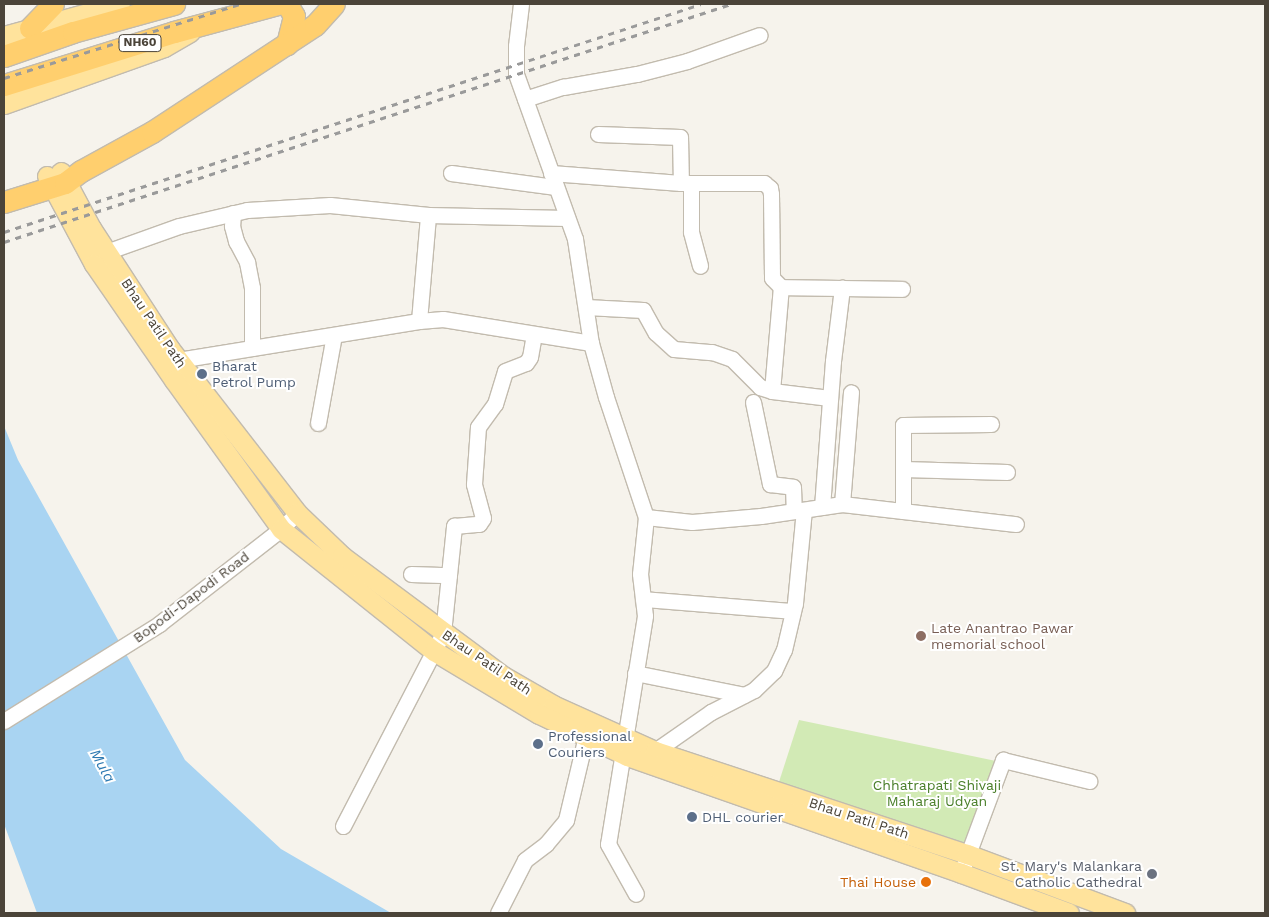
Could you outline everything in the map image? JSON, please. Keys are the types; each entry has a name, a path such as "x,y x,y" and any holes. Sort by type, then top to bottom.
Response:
{"highway":[{"path":"30,28 53,4"},
{"name":"NH60","path":"4,56 73,32 174,4"},
{"name":"NH60","path":"4,85 174,32 278,4"},
{"path":"287,4 294,16 287,44"},
{"path":"4,202 61,178 152,132 287,44 314,25 334,4"},
{"path":"4,190 61,178"}],"main road":[{"path":"4,36 120,4"},
{"path":"4,104 164,48 197,27"},
{"name":"Bhau Patil Path","path":"61,178 106,252 178,360 297,513 342,556 503,676 624,746 1069,913"},
{"name":"Bhau Patil Path","path":"61,178 94,264 174,380 282,529 434,650 539,714 586,736 624,746 655,751 967,854 1125,913"}],"street":[{"path":"521,4 516,74 575,239 592,343 606,397 646,517 640,574 645,616 608,844 636,894"},
{"path":"525,99 563,87 638,74 687,61 760,35"},
{"path":"598,134 680,137 691,232 700,266"},
{"path":"451,173 553,180 767,185 771,194 770,266 772,278 781,288 772,392"},
{"path":"106,252 179,226 247,210 330,205 428,215 567,218"},
{"path":"233,213 232,226 236,241 247,262 252,288 252,348"},
{"path":"419,321 428,215"},
{"path":"781,288 902,289"},
{"path":"822,507 830,398 842,288"},
{"path":"586,307 643,310 656,333 674,349 712,352 732,359 760,387 772,392 830,398"},
{"path":"178,360 419,321 444,319 592,343"},
{"path":"318,423 334,335"},
{"path":"343,826 444,632 454,526 479,524 483,518 474,484 478,427 494,404 505,371 526,363 530,357 534,335"},
{"path":"842,504 852,392"},
{"path":"655,751 711,712 754,690 774,671 784,650 793,611 799,511 793,487 770,484 753,402"},
{"path":"904,511 903,425 991,424"},
{"path":"903,469 1007,472"},
{"path":"646,517 692,522 799,511 842,504 1016,524"},
{"name":"Bopodi-Dapodi Road","path":"4,721 159,624 282,529 297,513"},
{"path":"410,574 450,575"},
{"path":"643,600 793,611"},
{"path":"635,673 744,695"},
{"path":"498,913 525,860 546,844 566,820 586,736"},
{"path":"961,873 1003,760 1089,781"}],"green space":[{"name":"Chhatrapati Shivaji Maharaj Udyan","path":"799,720 996,761 964,847 778,785"}],"water":[{"name":"Mula","path":"4,426 18,460 185,760 281,849 391,913 37,913 4,824"}],"railway":[{"path":"4,78 240,4"},
{"path":"4,232 701,4"},
{"path":"4,242 731,4"}],"place":[{"name":"Bharat Petrol Pump","path":"202,374"},
{"name":"Late Anantrao Pawar memorial school","path":"921,636"},
{"name":"Professional Couriers","path":"538,744"},
{"name":"DHL courier","path":"692,817"},
{"name":"St. Mary's Malankara Catholic Cathedral","path":"1152,874"},
{"name":"Thai House","path":"926,882"}]}
